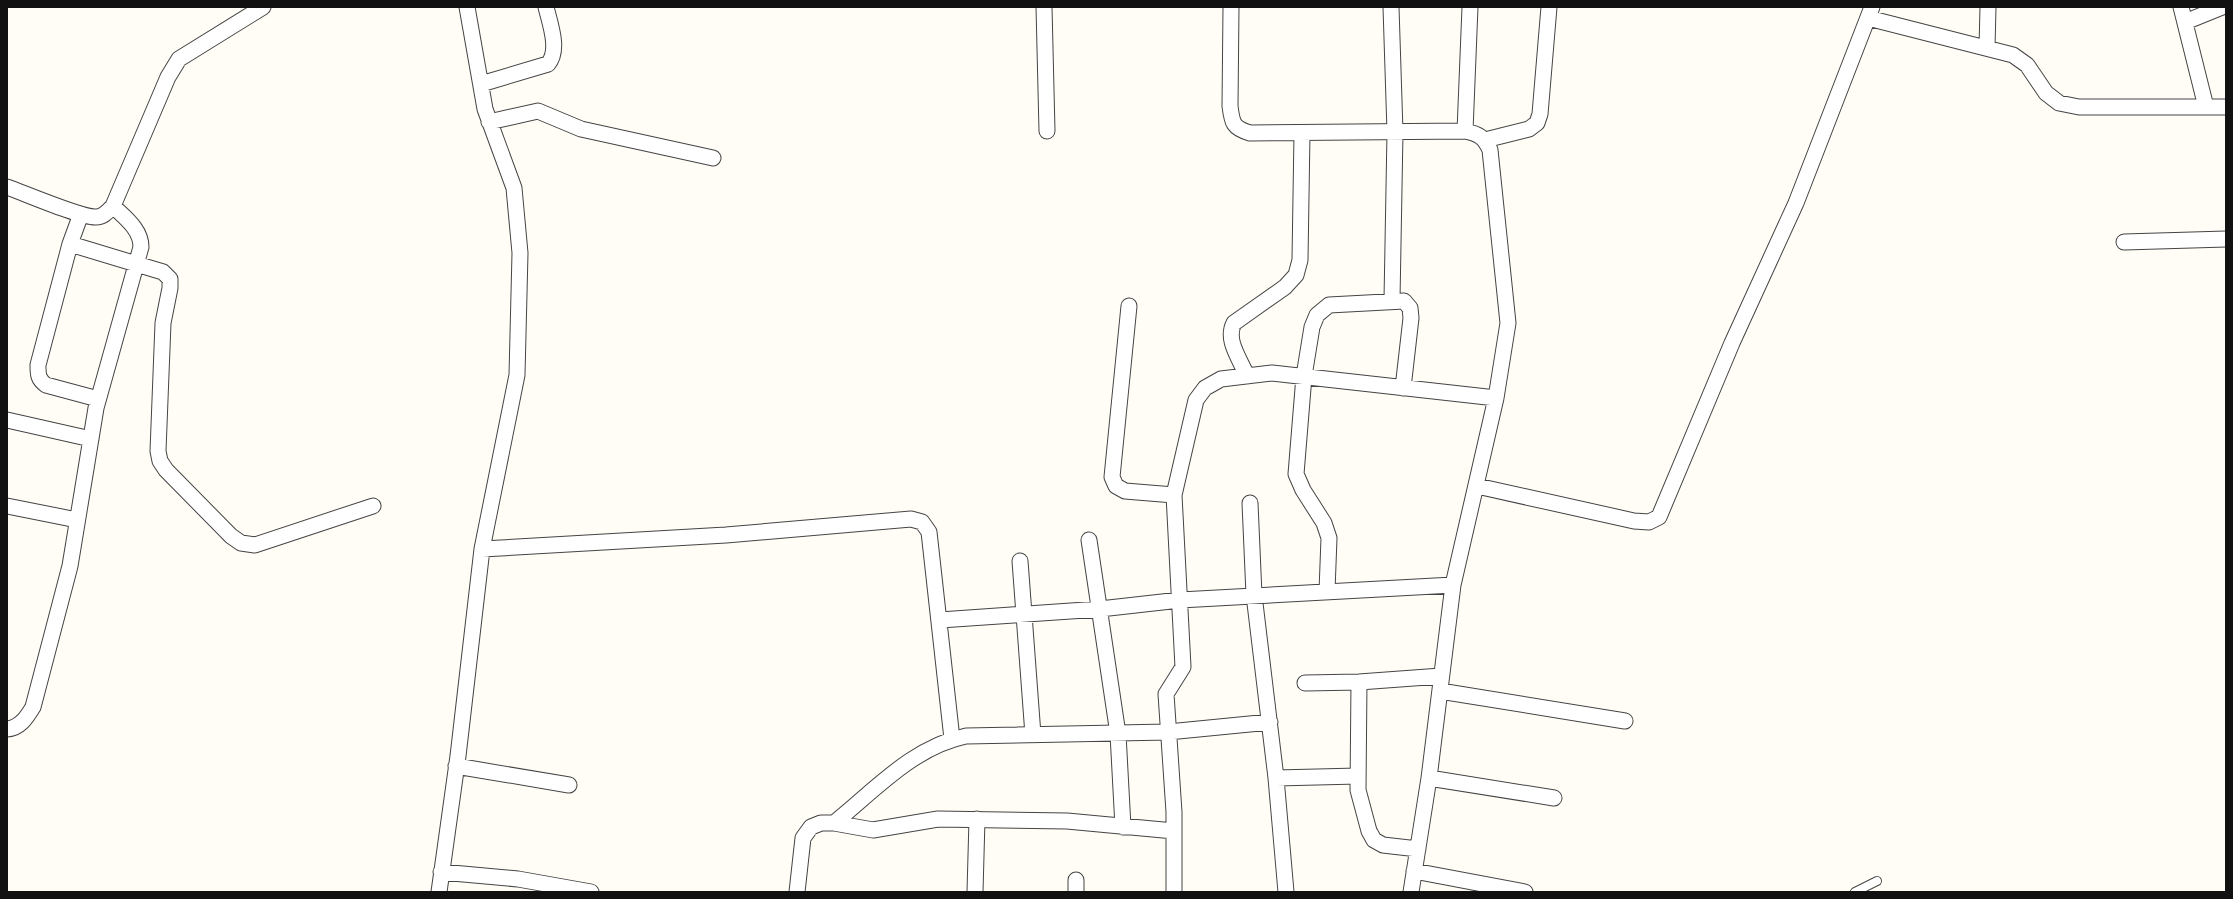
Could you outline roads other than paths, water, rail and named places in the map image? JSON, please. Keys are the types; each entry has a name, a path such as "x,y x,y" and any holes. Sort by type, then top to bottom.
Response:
{"street":[{"path":"7,187 94,218 103,216 113,206 168,77 179,59 263,7"},
{"path":"438,892 456,766 482,549 517,375 520,253 514,188 489,122 467,7"},
{"path":"481,84 548,64 553,58 554,47 546,7"},
{"path":"1044,7 1047,131"},
{"path":"1231,7 1230,106 1232,121 1238,130 1250,133 1465,131 1478,134 1485,140 1490,150 1508,323 1496,398 1477,486 1453,585 1429,778 1411,892"},
{"path":"1391,7 1395,132 1392,300"},
{"path":"1465,131 1470,7"},
{"path":"1485,140 1529,129 1537,123 1540,114 1549,7"},
{"path":"1987,48 1988,7"},
{"path":"2181,7 2206,107"},
{"path":"2185,22 2222,7"},
{"path":"1477,486 1634,521 1650,522 1659,517 1732,343 1796,203 1870,12 2013,55 2023,62 2046,93 2059,103 2079,107 2226,107"},
{"path":"489,122 538,111 580,129 713,158"},
{"path":"1247,376 1231,340 1230,331 1234,323 1286,287 1296,275 1300,260 1302,133"},
{"path":"7,729 12,728 25,720 33,707 70,566 98,399 141,247 141,238 136,229 113,206"},
{"path":"81,214 70,244 38,365 38,375 40,380 46,385 98,399"},
{"path":"2124,242 2226,239"},
{"path":"70,244 163,272 170,279 170,288 163,323 158,451 160,461 166,470 220,525 241,543 255,545 373,506"},
{"path":"1327,591 1328,538 1324,523 1303,490 1296,474 1304,376 1312,327 1316,315 1329,305 1392,300 1404,301 1410,308 1412,318 1403,388"},
{"path":"1129,306 1112,477 1116,486 1125,491 1174,496"},
{"path":"1174,892 1174,831 1166,694 1183,667 1174,496 1196,400 1205,388 1221,379 1272,373 1496,398"},
{"path":"7,420 91,439"},
{"path":"1250,503 1254,595 1270,722 1286,892"},
{"path":"7,506 77,520"},
{"path":"482,549 726,535 911,519 922,522 929,532 952,738"},
{"path":"1089,540 1118,734 1123,827"},
{"path":"1020,561 1033,735"},
{"path":"940,620 1100,610 1180,600 1453,585"},
{"path":"1305,683 1359,682 1442,676"},
{"path":"1359,682 1358,790 1369,831 1374,840 1383,845 1418,850"},
{"path":"1440,691 1626,721"},
{"path":"834,823 903,765 952,738 966,736 1168,732 1270,722"},
{"path":"456,766 569,785"},
{"path":"1276,778 1358,776"},
{"path":"1429,778 1554,798"},
{"path":"797,892 803,838 811,827 821,823 834,823 873,830 938,819 1067,821 1174,831"},
{"path":"975,892 977,819"},
{"path":"1414,871 1526,892"},
{"path":"442,872 518,879 591,892"}],"lane":[{"path":"1855,892 1877,881"}]}
